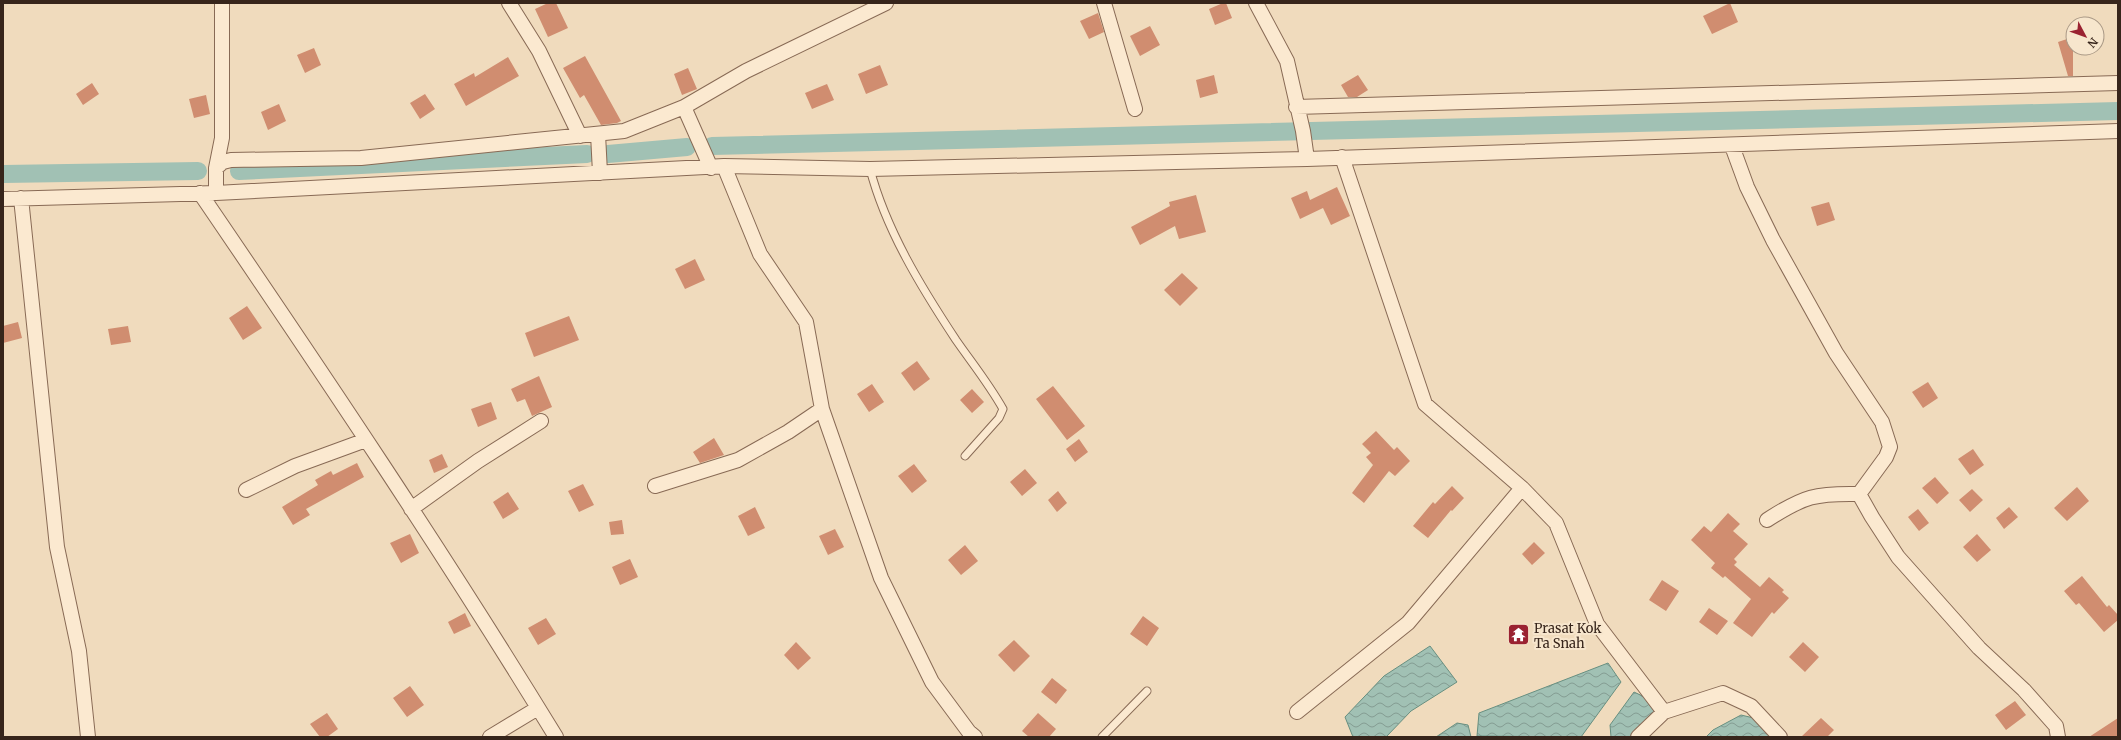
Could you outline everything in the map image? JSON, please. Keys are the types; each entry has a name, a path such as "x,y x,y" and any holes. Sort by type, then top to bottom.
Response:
{"street":[{"path":"216,193 216,168 222,138 222,3"},
{"path":"509,3 539,51 580,136"},
{"path":"216,168 223,162 231,160 361,158 624,131 684,107 746,71 886,3"},
{"path":"1104,3 1135,109"},
{"path":"1256,3 1287,61 1296,106 1303,131 1307,159"},
{"path":"1296,106 2118,83"},
{"path":"684,107 717,167 760,254 806,322 822,410 881,578 932,682 969,732 975,737"},
{"path":"3,199 216,193 717,167 870,168 1307,159 1732,146 2118,131"},
{"path":"598,134 600,173"},
{"path":"1732,146 1747,187 1773,240 1836,353 1882,422 1890,448 1886,458 1859,494"},
{"path":"1342,157 1425,404 1522,488 1556,523 1597,624 1664,712"},
{"path":"200,193 366,440 489,627 556,737"},
{"path":"21,198 57,546 79,651 88,737"},
{"path":"655,486 738,460 788,432 822,410"},
{"path":"411,509 478,460 541,421"},
{"path":"246,490 295,466 366,440"},
{"path":"1297,712 1408,623 1522,488"},
{"path":"1767,520 1792,504 1814,495 1859,494"},
{"path":"1859,494 1898,557 1979,648 2024,690 2056,726 2058,737"},
{"path":"1638,737 1664,712 1722,693 1751,706 1780,737"},
{"path":"490,737 538,708"}],"lane":[{"path":"870,168 877,197 906,258 956,340 993,392 1003,409 999,418 965,456"},
{"path":"1102,737 1147,690"}],"water":[{"path":"1430,646 1457,682 1411,711 1386,737 1353,737 1345,717 1384,676"},
{"path":"1608,663 1621,682 1581,737 1477,736 1479,713"},
{"path":"1634,692 1651,700 1656,717 1632,737 1611,737 1610,725"},
{"path":"1741,715 1762,720 1770,737 1706,737 1713,730"},
{"path":"1457,723 1468,725 1471,737 1436,737"}],"building":[{"path":"548,3 556,3 568,28 548,37 535,9"},
{"path":"1226,3 1232,18 1215,25 1209,9"},
{"path":"1730,3 1738,22 1712,34 1703,16"},
{"path":"1098,13 1104,32 1089,39 1080,21"},
{"path":"1150,26 1160,45 1140,56 1130,36"},
{"path":"2065,40 2065,56 2073,56 2073,76 2068,76 2058,42"},
{"path":"314,48 321,65 305,73 297,55"},
{"path":"585,56 621,121 601,125 584,95 580,98 563,68"},
{"path":"508,57 519,76 466,106 454,84 474,73 475,77"},
{"path":"880,65 888,85 866,94 858,74"},
{"path":"688,68 697,89 682,95 674,74"},
{"path":"1214,75 1218,93 1200,98 1196,80"},
{"path":"1358,75 1368,90 1357,97 1348,97 1341,85"},
{"path":"92,83 99,94 83,105 76,94"},
{"path":"827,84 834,100 812,109 805,93"},
{"path":"425,94 435,109 420,119 410,103"},
{"path":"206,95 210,114 194,118 189,99"},
{"path":"279,104 286,121 268,130 261,112"},
{"path":"1337,187 1350,216 1331,225 1323,208 1300,219 1291,198 1307,191 1310,200"},
{"path":"1196,195 1206,232 1179,239 1175,226 1140,245 1131,227 1170,206 1169,202"},
{"path":"1829,202 1835,220 1817,226 1811,207"},
{"path":"695,259 705,280 685,289 675,269"},
{"path":"1182,273 1198,288 1180,306 1164,290"},
{"path":"247,306 262,328 243,340 229,318"},
{"path":"569,316 579,340 534,357 525,333"},
{"path":"18,322 22,338 3,343 3,326"},
{"path":"128,326 131,342 111,345 108,329"},
{"path":"917,361 930,379 914,391 901,373"},
{"path":"539,376 552,407 532,416 525,399 517,402 511,389"},
{"path":"1928,382 1938,398 1923,408 1912,392"},
{"path":"872,384 884,402 869,412 857,394"},
{"path":"1053,386 1085,426 1067,440 1036,399"},
{"path":"972,389 984,402 972,413 960,400"},
{"path":"491,402 497,419 478,427 471,409"},
{"path":"1376,431 1394,450 1397,447 1410,461 1395,476 1389,471 1364,503 1352,493 1373,465 1366,457 1371,453 1362,444"},
{"path":"714,438 724,455 700,463 693,452"},
{"path":"1079,439 1088,452 1075,462 1066,449"},
{"path":"1973,449 1984,465 1970,475 1958,459"},
{"path":"442,454 448,467 434,473 429,460"},
{"path":"357,463 364,477 306,509 310,515 293,525 282,507 318,485 315,480 331,471 333,475"},
{"path":"914,464 927,481 912,493 898,476"},
{"path":"1025,469 1037,483 1022,496 1010,482"},
{"path":"1935,477 1949,493 1937,504 1922,488"},
{"path":"583,484 594,505 579,512 568,491"},
{"path":"1452,486 1464,498 1452,511 1451,510 1428,538 1413,526 1433,502 1435,504"},
{"path":"2077,487 2089,501 2067,521 2054,508"},
{"path":"1972,489 1983,500 1970,512 1959,500"},
{"path":"1058,491 1067,503 1057,512 1048,500"},
{"path":"508,492 519,509 503,519 493,502"},
{"path":"755,507 765,528 748,536 738,516"},
{"path":"2009,507 2018,517 2004,529 1996,518"},
{"path":"1918,509 1929,523 1919,531 1908,517"},
{"path":"1728,513 1740,524 1733,531 1748,544 1734,559 1737,562 1734,565 1760,587 1769,577 1784,590 1782,592 1789,598 1774,614 1772,612 1752,637 1733,623 1751,599 1725,576 1723,578 1711,568 1715,563 1691,540 1704,526 1711,532"},
{"path":"622,520 624,534 611,535 609,522"},
{"path":"835,529 844,547 828,555 819,536"},
{"path":"410,534 419,553 401,563 390,543"},
{"path":"1977,534 1991,550 1977,562 1963,547"},
{"path":"1534,542 1545,553 1532,565 1522,554"},
{"path":"965,545 978,561 961,575 948,560"},
{"path":"630,559 638,577 620,585 612,567"},
{"path":"2082,576 2107,607 2109,605 2118,615 2118,620 2104,632 2079,603 2076,605 2064,591"},
{"path":"1662,580 1679,591 1666,611 1649,600"},
{"path":"1709,608 1728,621 1717,635 1699,622"},
{"path":"465,613 471,626 454,634 448,622"},
{"path":"1143,616 1159,628 1147,646 1130,634"},
{"path":"546,618 556,634 538,645 528,628"},
{"path":"1014,640 1030,656 1014,672 998,655"},
{"path":"796,642 811,658 798,670 784,655"},
{"path":"1803,642 1819,657 1805,672 1789,657"},
{"path":"1052,678 1067,690 1056,704 1041,692"},
{"path":"410,686 424,705 407,717 393,698"},
{"path":"2015,701 2026,715 2006,730 1995,715"},
{"path":"327,713 338,729 327,737 320,737 310,724"},
{"path":"1038,713 1056,729 1049,737 1029,737 1022,731"},
{"path":"1821,718 1834,730 1827,737 1801,737"},
{"path":"2118,718 2118,737 2089,737"}],"waterway":[{"path":"712,146 2118,111"},
{"path":"608,154 687,147"},
{"path":"239,171 587,154"},
{"path":"3,174 198,171"}],"place":[{"name":"Prasat Kok Ta Snah","path":"1519,635"}]}
